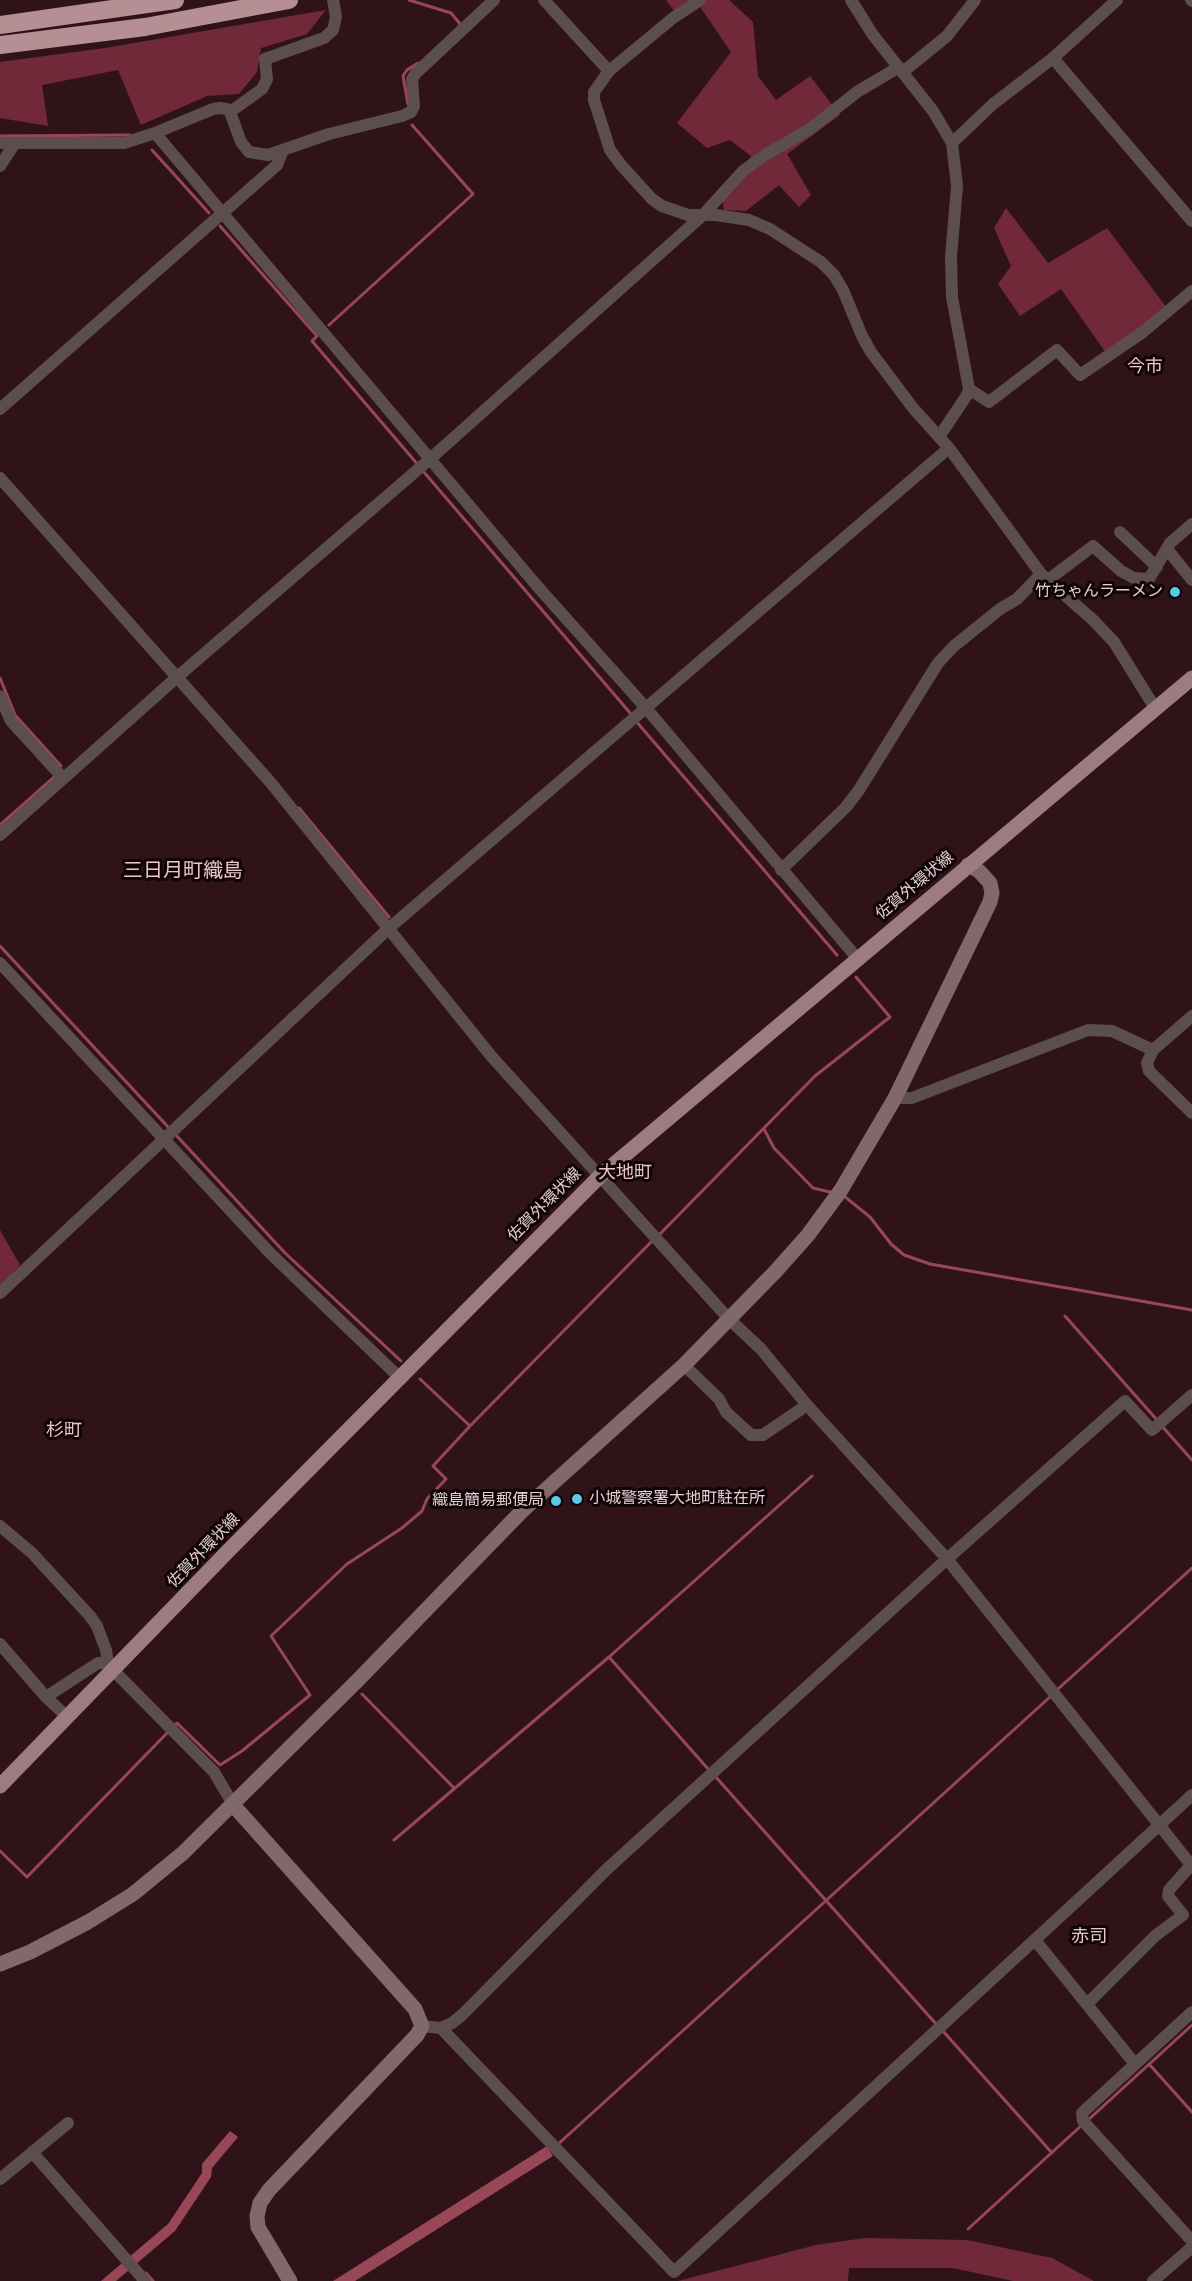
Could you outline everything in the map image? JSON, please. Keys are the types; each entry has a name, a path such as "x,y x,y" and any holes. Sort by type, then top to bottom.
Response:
{"highway":[{"path":"0,25 175,0"},
{"path":"0,45 145,27 289,0"}],"main road":[{"name":"佐賀外環状線","path":"0,1786 67,1717 110,1666 600,1176 856,958 1192,678"}],"street":[{"path":"230,112 262,89 267,79 265,59 324,38 333,30 336,17 333,0"},
{"path":"0,143 124,142 155,133 213,109 227,109 249,152 268,155 329,135 402,116 411,111 414,105 412,79 416,73 494,0"},
{"path":"544,0 609,71"},
{"path":"700,0 673,18 609,71 594,92 594,100 610,150 652,199 675,212 731,216 749,220 770,229 821,261 834,275 843,290 871,352 913,408 950,448 1045,577 1114,642 1155,708"},
{"path":"851,0 868,27 933,111 952,143 957,186 951,257 952,297 969,388 939,437"},
{"path":"0,835 176,678 430,459 703,215 731,183 765,154 810,129 857,92 901,69 947,36 975,0"},
{"path":"952,143 1008,92 1053,58 1117,0"},
{"path":"1053,58 1192,220"},
{"path":"155,133 530,578 646,708 856,958"},
{"path":"0,166 15,143"},
{"path":"0,409 277,165 283,150"},
{"path":"969,388 989,402 1057,350 1080,375 1143,332 1192,291"},
{"path":"0,1293 388,930 950,448"},
{"path":"0,478 271,783 492,1057 729,1319 761,1349 807,1405 947,1559 1192,1865 1169,1890 1168,1896 1183,1915 1155,1936 1087,2004"},
{"path":"781,870 846,807 859,790 938,663 954,646 1045,577 1093,546 1121,571 1134,578 1149,579 1170,543 1192,524"},
{"path":"1120,532 1157,567"},
{"path":"1167,549 1192,580"},
{"path":"0,696 11,721 63,778"},
{"path":"0,1964 30,1952 88,1922 133,1894 183,1853 234,1806 522,1511 684,1365 808,1235 839,1194 895,1098 990,902 992,893 990,883 980,871 968,865"},
{"path":"0,963 270,1253 400,1378"},
{"path":"1192,1016 1153,1050 1147,1063 1149,1071 1192,1113"},
{"path":"895,1098 912,1098 1088,1030 1112,1031 1153,1050"},
{"path":"684,1365 719,1399 726,1412 751,1435 763,1435 807,1405"},
{"path":"422,2026 441,2028 462,2015 606,1870 947,1559 1125,1401 1152,1430 1192,1395"},
{"path":"0,1526 32,1553 90,1616 106,1650 110,1666 214,1772 234,1806 415,2009 422,2026"},
{"path":"0,1644 46,1697 67,1717"},
{"path":"46,1697 98,1663 110,1666"},
{"path":"441,2028 674,2272 1192,1795"},
{"path":"1035,1940 1136,2064"},
{"path":"1192,2012 1082,2113 1086,2124 1192,2241"},
{"path":"290,2281 258,2227 257,2216 260,2203 269,2190 417,2034 422,2026"},
{"path":"0,2179 68,2123"},
{"path":"32,2152 145,2281"},
{"path":"1153,2281 1192,2247"}],"shaded area":[{"path":"666,0 729,0 753,22 758,76 776,100 810,76 840,115 787,154 811,195 799,207 779,185 746,211 724,210 722,199 751,156 730,140 707,148 677,123 731,52 698,4 677,15"},
{"path":"326,10 307,34 261,48 257,72 239,94 207,96 141,125 118,70 42,85 48,126 0,118 0,62 105,48"},
{"path":"1006,208 1048,263 1107,228 1167,308 1106,353 1061,289 1020,316 998,284 1011,266 994,228"},
{"path":"0,1230 20,1265 0,1286"},
{"path":"230,2131 238,2137 212,2168 211,2177 175,2231 116,2281 101,2281 168,2224 202,2173 202,2164"},
{"path":"547,2146 553,2156 355,2281 333,2281"},
{"path":"865,2238 967,2240 1052,2258 1094,2281 1013,2281 953,2268 849,2268 848,2281 678,2281 816,2245"}],"waterway":[{"path":"409,0 451,13 461,25 459,26"},
{"path":"408,104 403,76 407,70 418,63"},
{"path":"329,325 473,194 412,125"},
{"path":"0,136 130,135"},
{"path":"152,150 209,213"},
{"path":"220,226 317,336 312,341 419,466"},
{"path":"423,471 631,714"},
{"path":"0,678 15,715 61,766"},
{"path":"635,720 837,955"},
{"path":"0,825 54,777"},
{"path":"299,808 389,917"},
{"path":"0,946 170,1129"},
{"path":"659,1235 815,1076 890,1017 856,977"},
{"path":"764,1129 774,1148 813,1188 834,1193"},
{"path":"175,1134 285,1253 401,1361"},
{"path":"844,1196 870,1217 891,1244 904,1255 930,1264 1192,1310"},
{"path":"174,1726 177,1723 220,1765 242,1751 310,1695 271,1636 347,1564 402,1528 422,1511 427,1499 446,1479 433,1466 654,1239"},
{"path":"1065,1316 1157,1420"},
{"path":"420,1379 470,1426"},
{"path":"1161,1425 1192,1460"},
{"path":"394,1840 609,1657 812,1476"},
{"path":"1058,1689 1192,1568"},
{"path":"609,1657 709,1770"},
{"path":"362,1694 454,1788"},
{"path":"556,2146 1051,1696"},
{"path":"0,1851 27,1877 169,1731"},
{"path":"714,1775 937,2025"},
{"path":"1087,2121 1192,2025"},
{"path":"942,2030 1052,2153"},
{"path":"1149,2064 1192,2112"},
{"path":"968,2229 1082,2125"},
{"path":"146,2273 153,2281"}],"place":[{"name":"竹ちゃんラーメン","path":"1175,592"},
{"name":"小城警察署大地町駐在所","path":"577,1499"},
{"name":"織島簡易郵便局","path":"556,1501"}],"district":[{"name":"今市","path":"1145,367"},
{"name":"三日月町織島","path":"183,872"},
{"name":"大地町","path":"625,1173"},
{"name":"杉町","path":"64,1431"},
{"name":"赤司","path":"1089,1937"}]}
